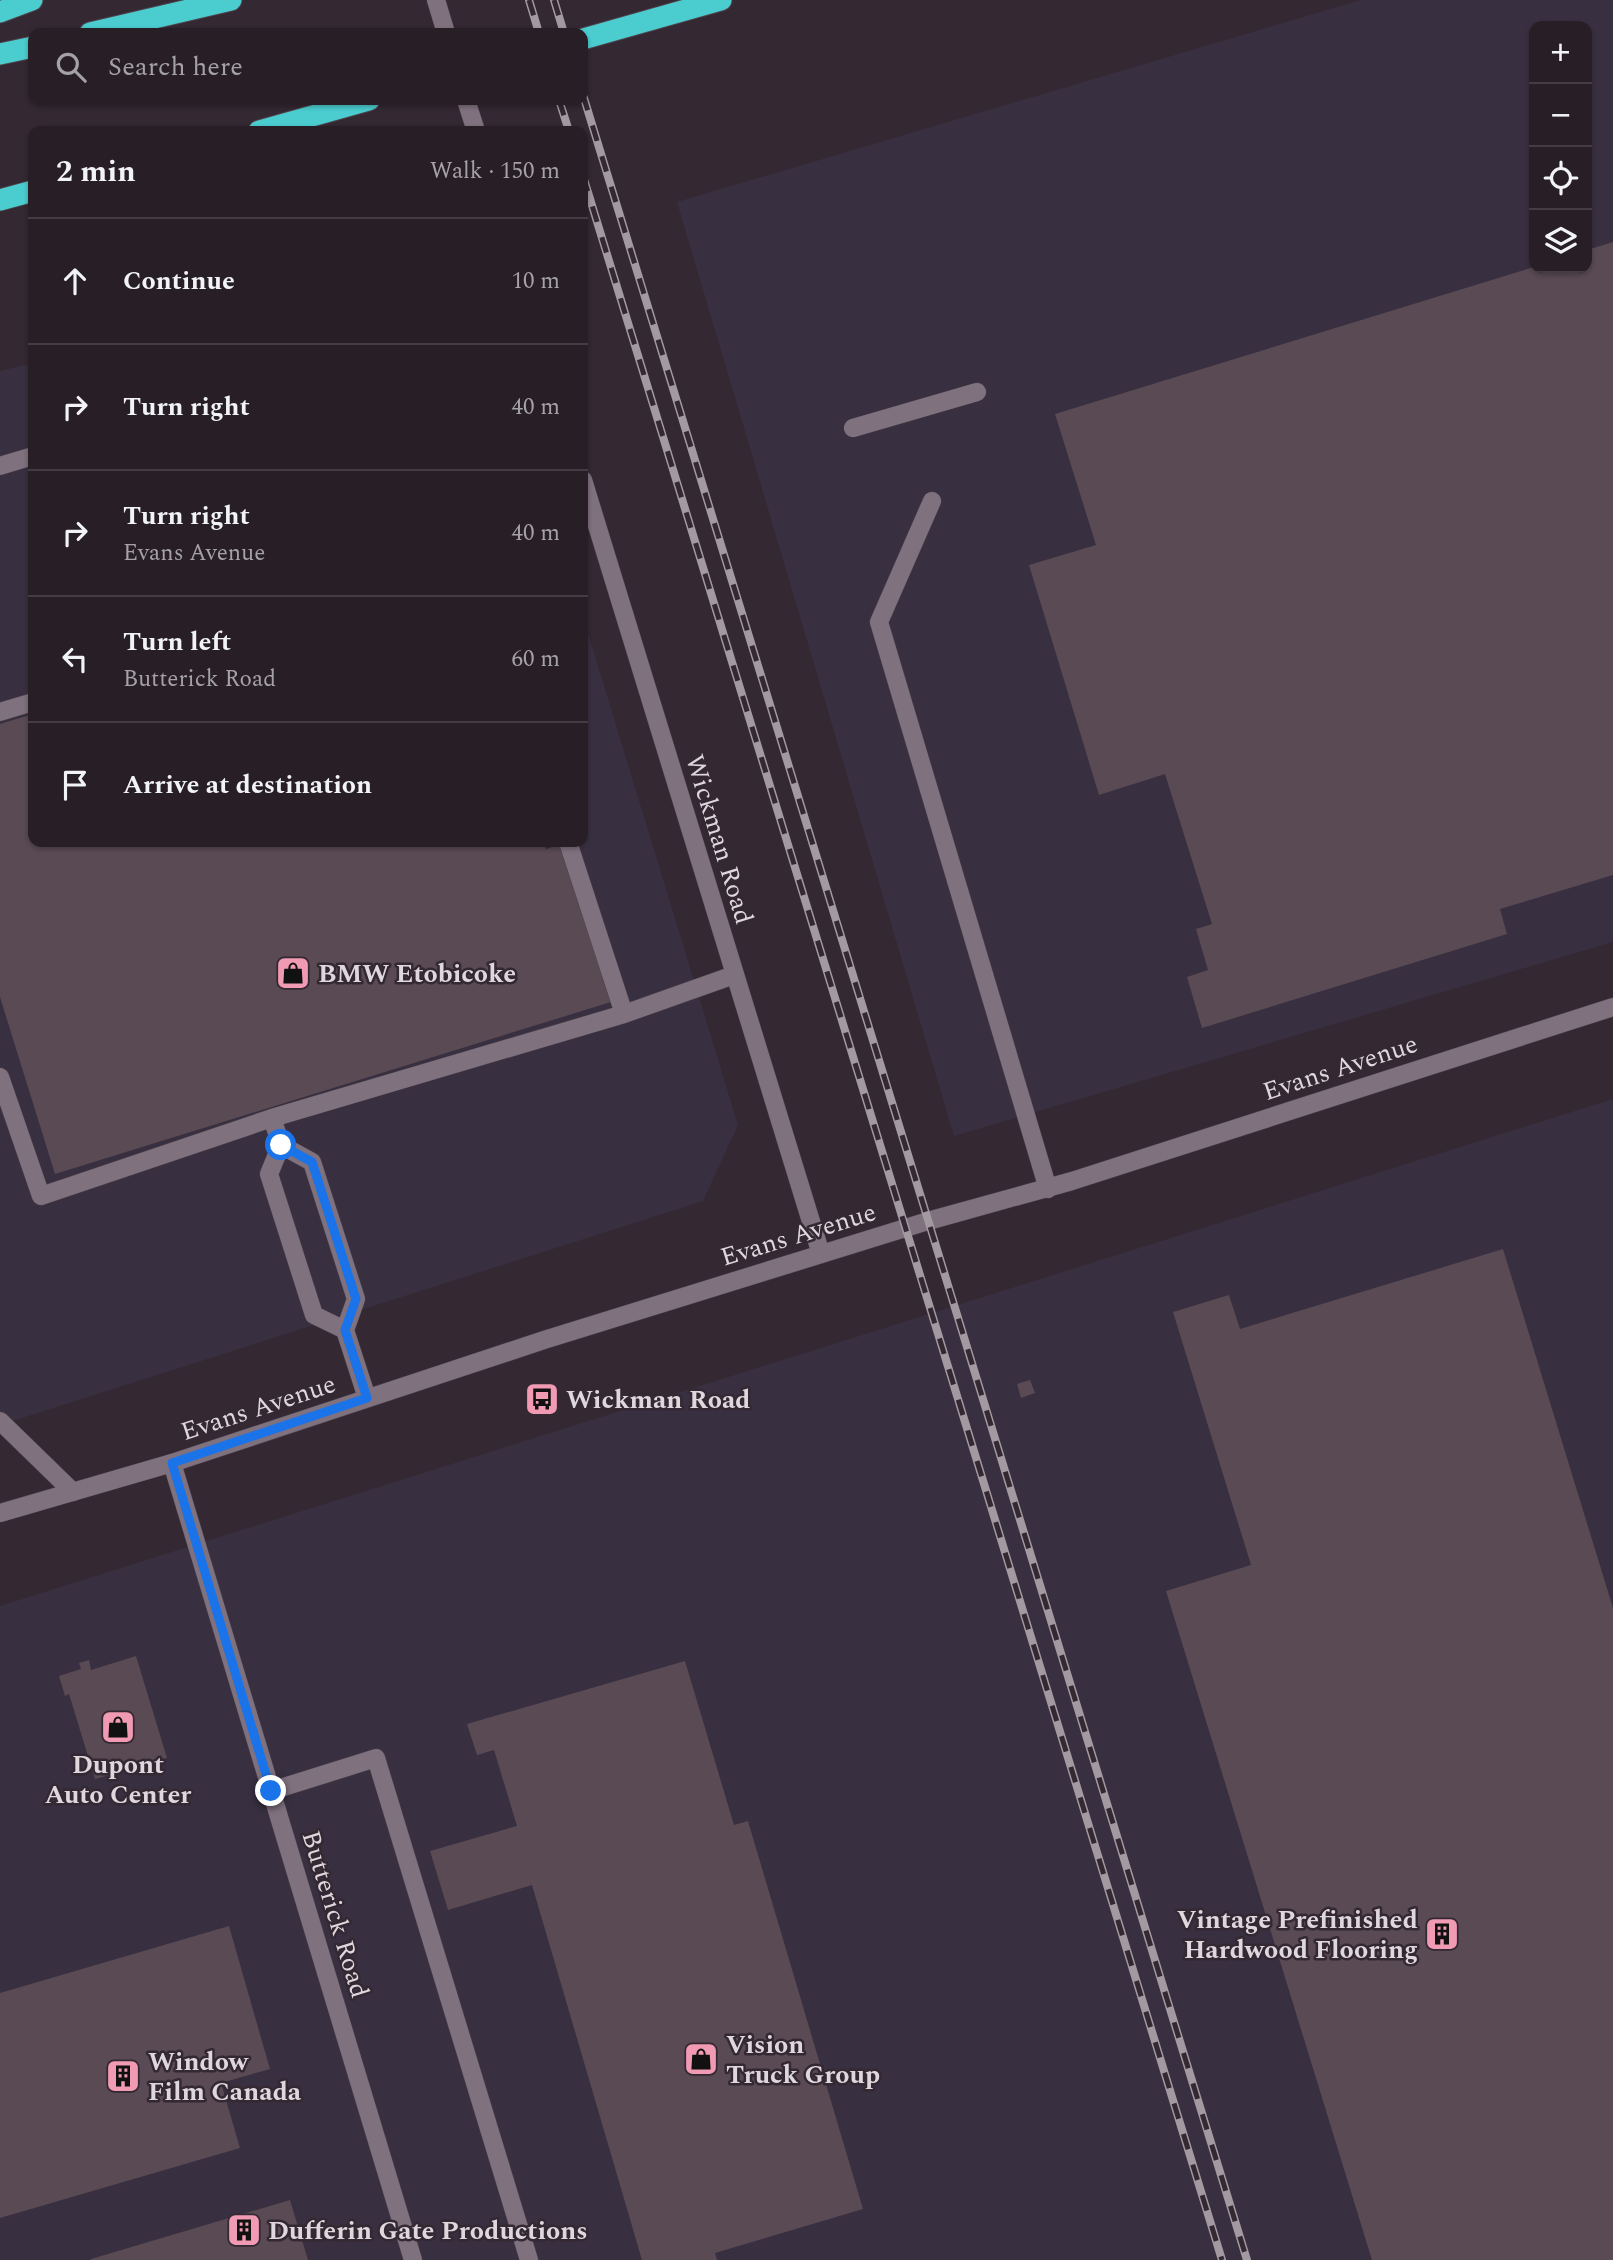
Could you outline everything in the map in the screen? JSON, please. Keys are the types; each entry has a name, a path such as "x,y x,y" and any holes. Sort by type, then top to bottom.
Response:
{"highway":[{"path":"0,12 32,0"},
{"path":"111,28 231,0"},
{"path":"588,38 721,0"},
{"path":"691,8 733,0"},
{"path":"0,54 28,48"},
{"path":"277,126 351,105"},
{"path":"0,200 28,192"}],"street":[{"path":"436,0 444,28"},
{"path":"468,105 474,126"},
{"path":"853,428 977,392"},
{"path":"0,466 28,458"},
{"name":"Wickman Road","path":"588,496 821,1254"},
{"path":"932,501 880,622 1048,1189"},
{"path":"0,712 28,704"},
{"path":"570,847 624,1014"},
{"path":"0,1077 41,1196 272,1118 624,1014 734,975"},
{"name":"Evans Avenue","path":"0,1513 172,1463 821,1254 928,1221 1048,1189 1613,1007"},
{"path":"272,1118 281,1145 269,1174 314,1315 345,1330"},
{"path":"281,1145 312,1162 356,1299 345,1330 367,1398"},
{"path":"0,1421 73,1492"},
{"name":"Butterick Road","path":"172,1463 413,2260"},
{"path":"271,1791 376,1758 528,2260"}],"shaded area":[{"path":"1361,0 1613,0 1613,942 954,1136 677,202"},
{"path":"28,364 28,847 588,847 588,633 738,1125 703,1201 0,1425 0,371"},
{"path":"1613,1099 1613,2260 0,2260 0,1606"}],"building":[{"path":"1613,242 1613,875 1500,909 1507,934 1202,1028 1187,977 1208,970 1196,929 1212,924 1165,774 1099,795 1029,565 1096,545 1055,414 1529,269 1529,273 1592,273 1592,248"},
{"path":"28,716 28,847 563,847 611,1002 55,1174 0,997 0,724"},
{"name":"Vintage Prefinished Hardwood Flooring","path":"1503,1249 1613,1608 1613,2260 1372,2260 1166,1591 1251,1565 1173,1312 1229,1295 1240,1329"},
{"path":"1030,1380 1035,1393 1021,1398 1017,1384"},
{"name":"Dupont Auto Center","path":"136,1656 167,1758 95,1779 69,1694 65,1696 59,1676 81,1669 79,1663 89,1660 91,1670"},
{"name":"Vision Truck Group","path":"685,1661 734,1825 748,1821 863,2209 715,2253 717,2260 642,2260 532,1885 448,1910 430,1851 517,1826 494,1750 477,1755 467,1724"},
{"name":"Window Film Canada","path":"229,1926 270,2069 221,2083 240,2148 0,2218 0,1993"},
{"name":"Dufferin Gate Productions","path":"290,2200 308,2260 91,2260 91,2259"}],"railway":[{"path":"529,0 537,28"},
{"path":"554,0 562,28"},
{"path":"561,105 567,126"},
{"path":"586,105 1247,2260"},
{"path":"588,192 1222,2260"}],"place":[{"name":"BMW Etobicoke","path":"293,973"},
{"name":"Wickman Road","path":"542,1399"},
{"name":"Dupont Auto Center","path":"118,1727"},
{"name":"Vintage Prefinished Hardwood Flooring","path":"1442,1934"},
{"name":"Vision Truck Group","path":"701,2059"},
{"name":"Window Film Canada","path":"123,2076"},
{"name":"Dufferin Gate Productions","path":"244,2230"}],"route":[{"path":"271,1791 172,1463 367,1398 345,1330 356,1299 312,1162 281,1145"}]}
